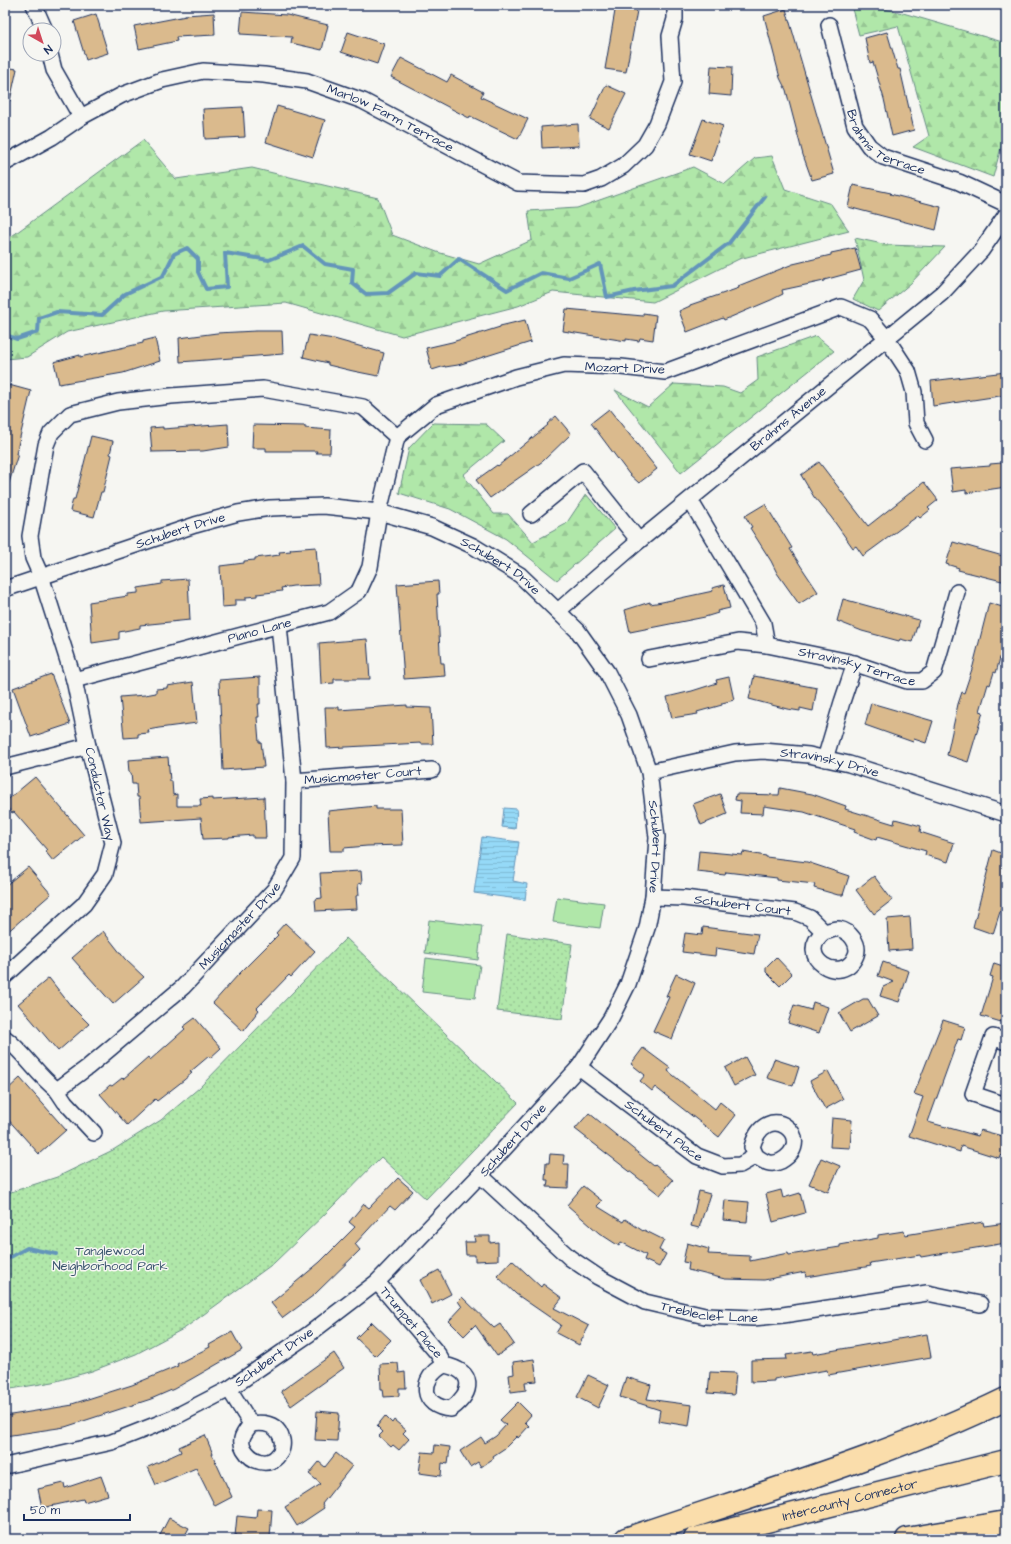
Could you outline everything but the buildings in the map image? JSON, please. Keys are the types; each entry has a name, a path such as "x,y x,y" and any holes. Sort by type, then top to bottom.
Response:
{"highway":[{"path":"626,1539 865,1458 960,1421 1006,1399"},
{"name":"Intercounty Connector","path":"695,1539 1006,1461"},
{"path":"907,1539 1006,1522"}],"street":[{"path":"34,5 41,22"},
{"name":"Marlow Farm Terrace","path":"5,163 52,137 81,117 122,95 162,80 203,71 264,75 307,81 363,101 518,183 584,185 601,179 623,166 644,145 657,124 674,82 670,36 675,12 685,5"},
{"name":"Brahms Terrace","path":"829,25 855,126 869,146 883,157 959,182 1006,204"},
{"path":"52,62 54,70 81,117"},
{"name":"Brahms Avenue","path":"558,611 639,541 942,293 981,251 1006,215"},
{"name":"Mozart Drive","path":"397,437 436,405 516,377 564,365 621,367 666,372 841,307 870,319 887,339 908,371 914,392 916,423 925,440"},
{"name":"Conductor Way","path":"5,976 84,904 105,874 113,843 88,746 74,680 41,576 33,558 30,536 44,460 51,433 70,414 118,402 171,396 263,389 363,407 397,437"},
{"path":"379,512 397,437"},
{"path":"531,514 583,471 639,541"},
{"path":"690,500 763,623 767,645"},
{"name":"Schubert Drive","path":"5,588 238,513 270,508 324,506 379,512 432,527 473,546 520,575 578,632 607,672 629,714 649,772 657,837 653,897 647,928 628,984 611,1018 579,1067 480,1175 377,1282 309,1334 229,1389 173,1418 112,1442 5,1466"},
{"name":"Piano Lane","path":"74,680 329,612 359,591 370,567 379,512"},
{"name":"Stravinsky Terrace","path":"649,659 738,642 767,645 855,663 907,681 922,681 934,672 957,592"},
{"name":"Musicmaster Drive","path":"57,1090 88,1067 183,987 274,890 293,858 294,781 279,625"},
{"path":"825,759 855,663"},
{"path":"5,768 88,746"},
{"name":"Stravinsky Drive","path":"649,772 735,753 763,751 809,755 849,764 1006,814"},
{"name":"Musicmaster Court","path":"294,781 432,770"},
{"name":"Schubert Court","path":"653,897 684,898 794,912 810,918 819,924 824,932"},
{"path":"5,1038 14,1045 45,1081 57,1090 94,1133"},
{"path":"1006,1042 993,1038 973,1094 1006,1105"},
{"name":"Schubert Place","path":"579,1067 697,1156 723,1166 740,1165 756,1156"},
{"name":"Trebleclef Lane","path":"480,1175 570,1258 598,1277 645,1302 705,1316 753,1318 783,1315 927,1293 980,1304"},
{"name":"Trumpet Place","path":"377,1282 438,1354 444,1365"},
{"path":"229,1389 251,1424"}],"green space":[{"path":"851,5 865,5 903,13 1006,43 1006,129 993,177 913,147 929,136 898,26 859,35"},
{"path":"143,140 176,179 252,168 378,198 392,235 437,252 479,264 532,240 528,211 577,208 693,167 725,184 755,158 772,156 785,189 831,204 849,231 739,259 653,302 553,292 518,306 402,336 286,303 163,311 67,332 27,357 5,359 5,241"},
{"path":"855,238 887,245 945,247 911,283 878,311 853,299 864,280"},
{"path":"816,336 834,351 681,473 615,390 648,407 674,384 723,387 740,393 758,380 757,357"},
{"path":"433,423 486,424 504,441 463,475 494,514 508,514 533,542 566,524 586,494 615,529 557,580 506,539 450,509 399,493 409,448"},
{"path":"557,897 604,903 600,928 553,922"},
{"path":"429,920 482,926 478,960 425,953"},
{"path":"507,934 572,944 562,1019 497,1011"},
{"name":"Tanglewood Neighborhood Park","path":"346,938 518,1103 426,1199 381,1157 274,1263 185,1328 136,1354 92,1371 53,1382 5,1390 5,1194 57,1177 113,1150 161,1120 199,1088"},
{"path":"426,958 480,965 475,998 422,992"}],"water":[{"path":"504,808 517,809 515,829 502,827"},
{"path":"482,837 519,842 513,881 527,884 525,900 474,893"}],"waterway":[{"path":"5,335 17,339 38,332 39,318 57,312 102,315 125,294 163,276 174,254 187,248 198,259 198,272 206,289 227,287 225,253 269,260 303,246 325,264 353,269 352,283 366,294 388,293 416,273 440,276 459,259 507,290 541,273 569,278 600,264 607,297 634,291 672,286 729,243 765,197"},
{"path":"5,1260 27,1248 56,1254"}]}
